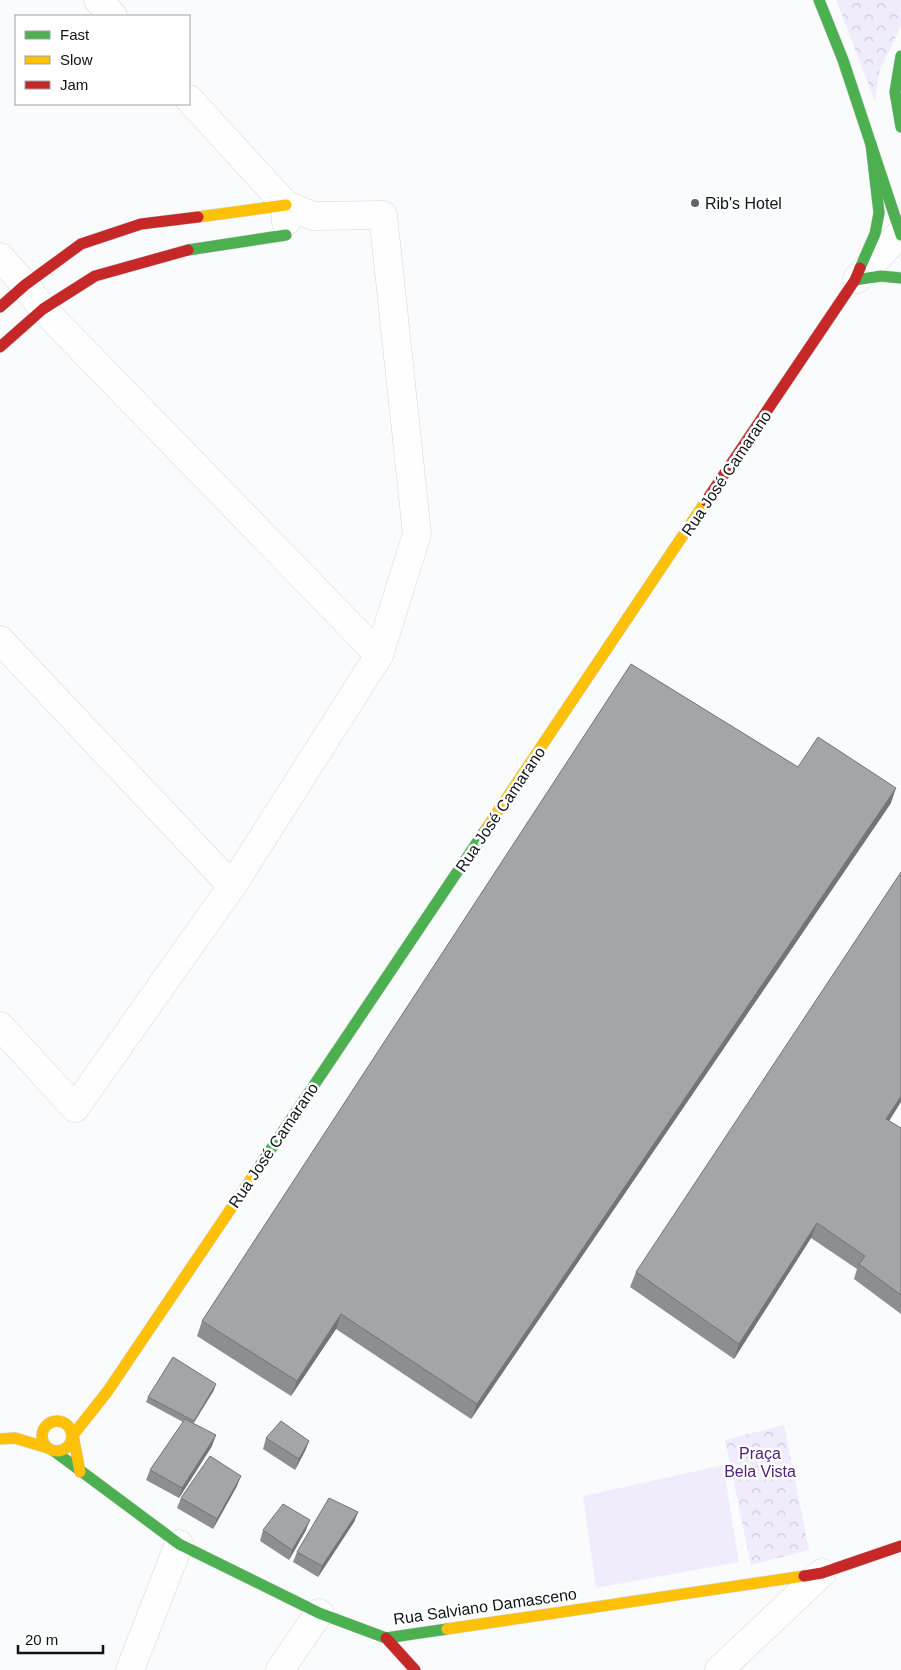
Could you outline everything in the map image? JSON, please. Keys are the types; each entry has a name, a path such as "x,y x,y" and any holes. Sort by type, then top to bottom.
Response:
{"street":[{"path":"98,0 112,15"},
{"path":"818,0 830,23 901,234"},
{"path":"901,56 895,83 898,118 901,127"},
{"path":"0,1026 75,1108 232,886 379,655 417,534 383,215 312,216 286,205 190,100"},
{"path":"856,280 875,234 879,213 871,144"},
{"path":"286,205 286,235"},
{"path":"0,307 25,285 80,244 141,224 286,205"},
{"path":"0,347 43,308 95,276 166,254 286,235 312,216"},
{"name":"Rua José Camarano","path":"73,1435 107,1392 856,280 901,234"},
{"path":"0,257 43,308 379,655"},
{"path":"856,280 901,257"},
{"path":"856,280 881,276 901,278"},
{"path":"0,640 232,886"},
{"path":"51,1450 42,1438 45,1426 107,1392"},
{"path":"0,1439 15,1438 55,1421 70,1426 80,1472"},
{"path":"15,1438 51,1450 67,1448 73,1435"},
{"name":"Rua Salviano Damasceno","path":"51,1450 179,1544 318,1613 386,1638 822,1573 901,1546"},
{"path":"130,1670 179,1544"},
{"path":"719,1670 822,1573"},
{"path":"280,1670 318,1613"},
{"path":"386,1638 415,1670"}],"green space":[{"path":"836,0 901,0 901,26 880,70 875,101"},
{"name":"Praça Bela Vista","path":"784,1425 809,1550 751,1565 725,1440"},
{"path":"723,1465 739,1562 596,1588 583,1496"}],"building":[{"path":"631,664 798,767 818,737 896,788 477,1404 341,1314 297,1381 202,1321"},
{"path":"901,872 901,1096 886,1119 901,1128 901,1295 859,1264 865,1256 817,1223 739,1344 636,1272"},
{"path":"173,1357 216,1384 194,1421 148,1397"},
{"path":"185,1419 216,1435 182,1488 150,1470"},
{"path":"281,1421 309,1441 299,1459 266,1438"},
{"path":"210,1456 241,1476 217,1519 181,1498"},
{"path":"329,1498 358,1512 322,1566 297,1552"},
{"path":"283,1504 310,1520 292,1550 263,1530"}],"traffic: fast":[{"path":"819,0 843,60 901,235"},
{"path":"901,56 895,92 901,127"},
{"path":"860,268 875,234 879,213 871,144"},
{"path":"188,250 286,235"},
{"path":"855,280 881,276 901,278"},
{"path":"255,1173 486,829"},
{"path":"54,1451 179,1544 319,1613 386,1638 447,1629"}],"traffic: slow":[{"path":"198,217 286,205"},
{"path":"486,829 706,501"},
{"path":"80,1472 73,1435 107,1392 255,1173"},
{"path":"57,1421 68,1425 72,1436 68,1447 57,1451 46,1447 42,1436 46,1425 57,1421"},
{"path":"0,1439 15,1438 48,1448"},
{"path":"447,1629 804,1576"}],"traffic: jam":[{"path":"0,307 25,285 81,244 141,224 198,217"},
{"path":"0,347 43,309 95,276 188,250"},
{"path":"706,501 855,280 860,268"},
{"path":"804,1576 822,1573 901,1546"},
{"path":"386,1638 415,1670"}],"place":[{"name":"Rib's Hotel","path":"695,203"}]}
